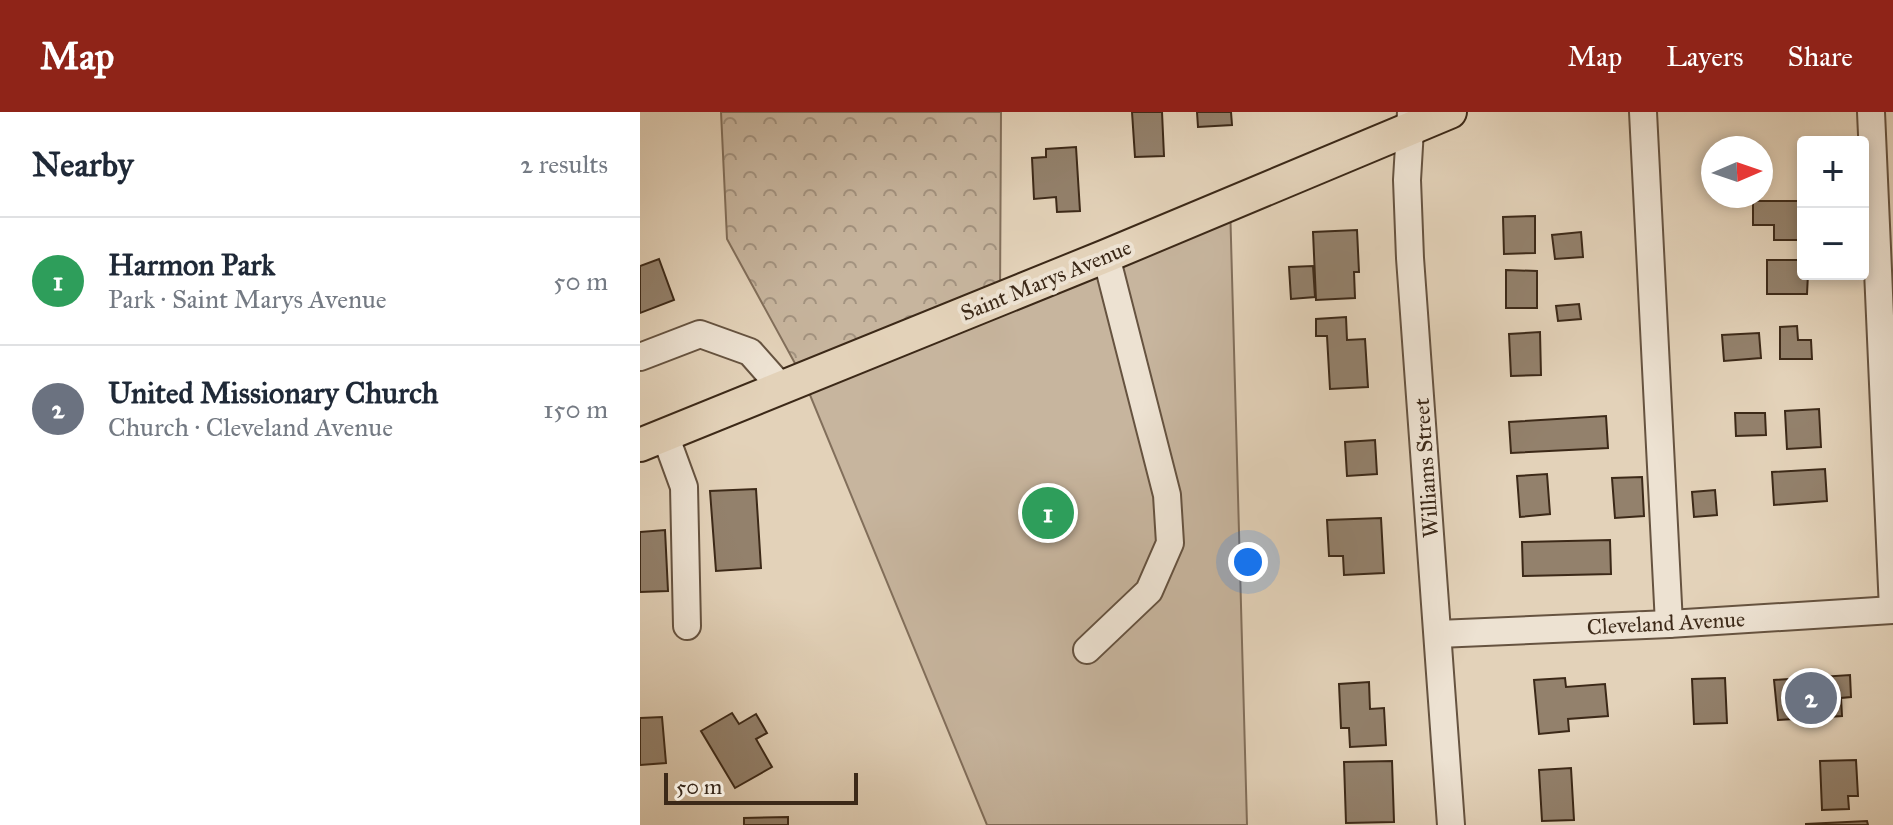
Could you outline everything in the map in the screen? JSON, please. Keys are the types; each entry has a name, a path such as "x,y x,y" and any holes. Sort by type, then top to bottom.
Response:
{"main road":[{"name":"Saint Marys Avenue","path":"652,440 1106,256 1411,120 1450,112"}],"street":[{"path":"1643,112 1669,624"},
{"path":"1871,112 1893,610"},
{"name":"Williams Street","path":"1411,120 1407,180 1410,258 1451,825"},
{"path":"1087,650 1149,591 1170,543 1167,495 1106,256"},
{"path":"640,357 700,334 750,352 781,387"},
{"path":"652,440 684,487 687,626"},
{"name":"Cleveland Avenue","path":"1438,634 1893,610"}],"green space":[{"path":"721,112 1001,112 1000,299 803,378 727,239"},
{"path":"1230,203 1247,825 987,825 803,378"}],"building":[{"path":"1132,112 1162,112 1164,156 1135,157"},
{"path":"1197,112 1231,112 1232,125 1198,127"},
{"path":"1076,147 1080,211 1057,212 1056,197 1034,199 1032,158 1046,157 1046,149"},
{"path":"1773,201 1797,201 1797,240 1774,240 1774,225 1753,225 1753,208 1773,208"},
{"path":"1535,216 1535,253 1504,254 1503,217"},
{"path":"1357,230 1359,272 1354,272 1355,298 1316,300 1313,232"},
{"path":"1581,232 1583,257 1555,259 1552,235"},
{"path":"659,259 674,300 640,313 640,266"},
{"path":"1767,260 1797,260 1797,280 1808,280 1807,294 1767,294"},
{"path":"1313,266 1315,297 1291,299 1289,267"},
{"path":"1506,270 1537,271 1537,308 1506,308"},
{"path":"1579,304 1581,319 1558,321 1556,306"},
{"path":"1346,317 1347,340 1365,339 1368,387 1330,389 1327,336 1316,336 1316,319"},
{"path":"1797,326 1798,340 1811,340 1812,359 1780,359 1780,327"},
{"path":"1540,332 1541,375 1511,376 1509,334"},
{"path":"1759,333 1761,358 1724,361 1722,335"},
{"path":"1819,409 1821,447 1787,449 1785,411"},
{"path":"1735,413 1765,413 1766,435 1736,436"},
{"path":"1606,416 1608,448 1511,453 1509,422"},
{"path":"1375,440 1377,474 1347,476 1345,442"},
{"path":"1825,469 1827,501 1774,505 1772,472"},
{"path":"1547,474 1550,514 1520,517 1517,476"},
{"path":"1642,477 1644,516 1615,518 1612,478"},
{"path":"756,489 761,568 716,571 710,491"},
{"path":"1715,490 1717,515 1694,517 1692,492"},
{"path":"1381,518 1384,573 1344,575 1343,556 1329,556 1327,520"},
{"path":"665,530 668,591 640,592 640,532"},
{"path":"1610,540 1611,574 1523,576 1522,542"},
{"path":"1850,675 1851,697 1841,698 1842,716 1778,720 1774,680"},
{"path":"1565,678 1566,687 1605,684 1608,716 1568,719 1569,731 1539,734 1534,680"},
{"path":"1725,678 1727,723 1694,724 1692,679"},
{"path":"1369,682 1370,709 1384,708 1386,745 1350,747 1349,728 1341,728 1339,684"},
{"path":"732,713 739,724 756,714 767,733 756,739 772,767 735,788 701,731"},
{"path":"662,717 666,763 640,765 640,718"},
{"path":"1856,760 1858,796 1848,796 1849,809 1822,810 1820,761"},
{"path":"1392,761 1394,822 1346,823 1344,762"},
{"path":"1571,768 1574,820 1542,821 1539,770"},
{"path":"788,817 788,825 744,825 744,818"},
{"path":"1867,821 1868,825 1806,825 1806,824"}],"place":[{"name":"Harmon Park","path":"1048,513"},
{"name":"United Missionary Church","path":"1811,698"}]}
